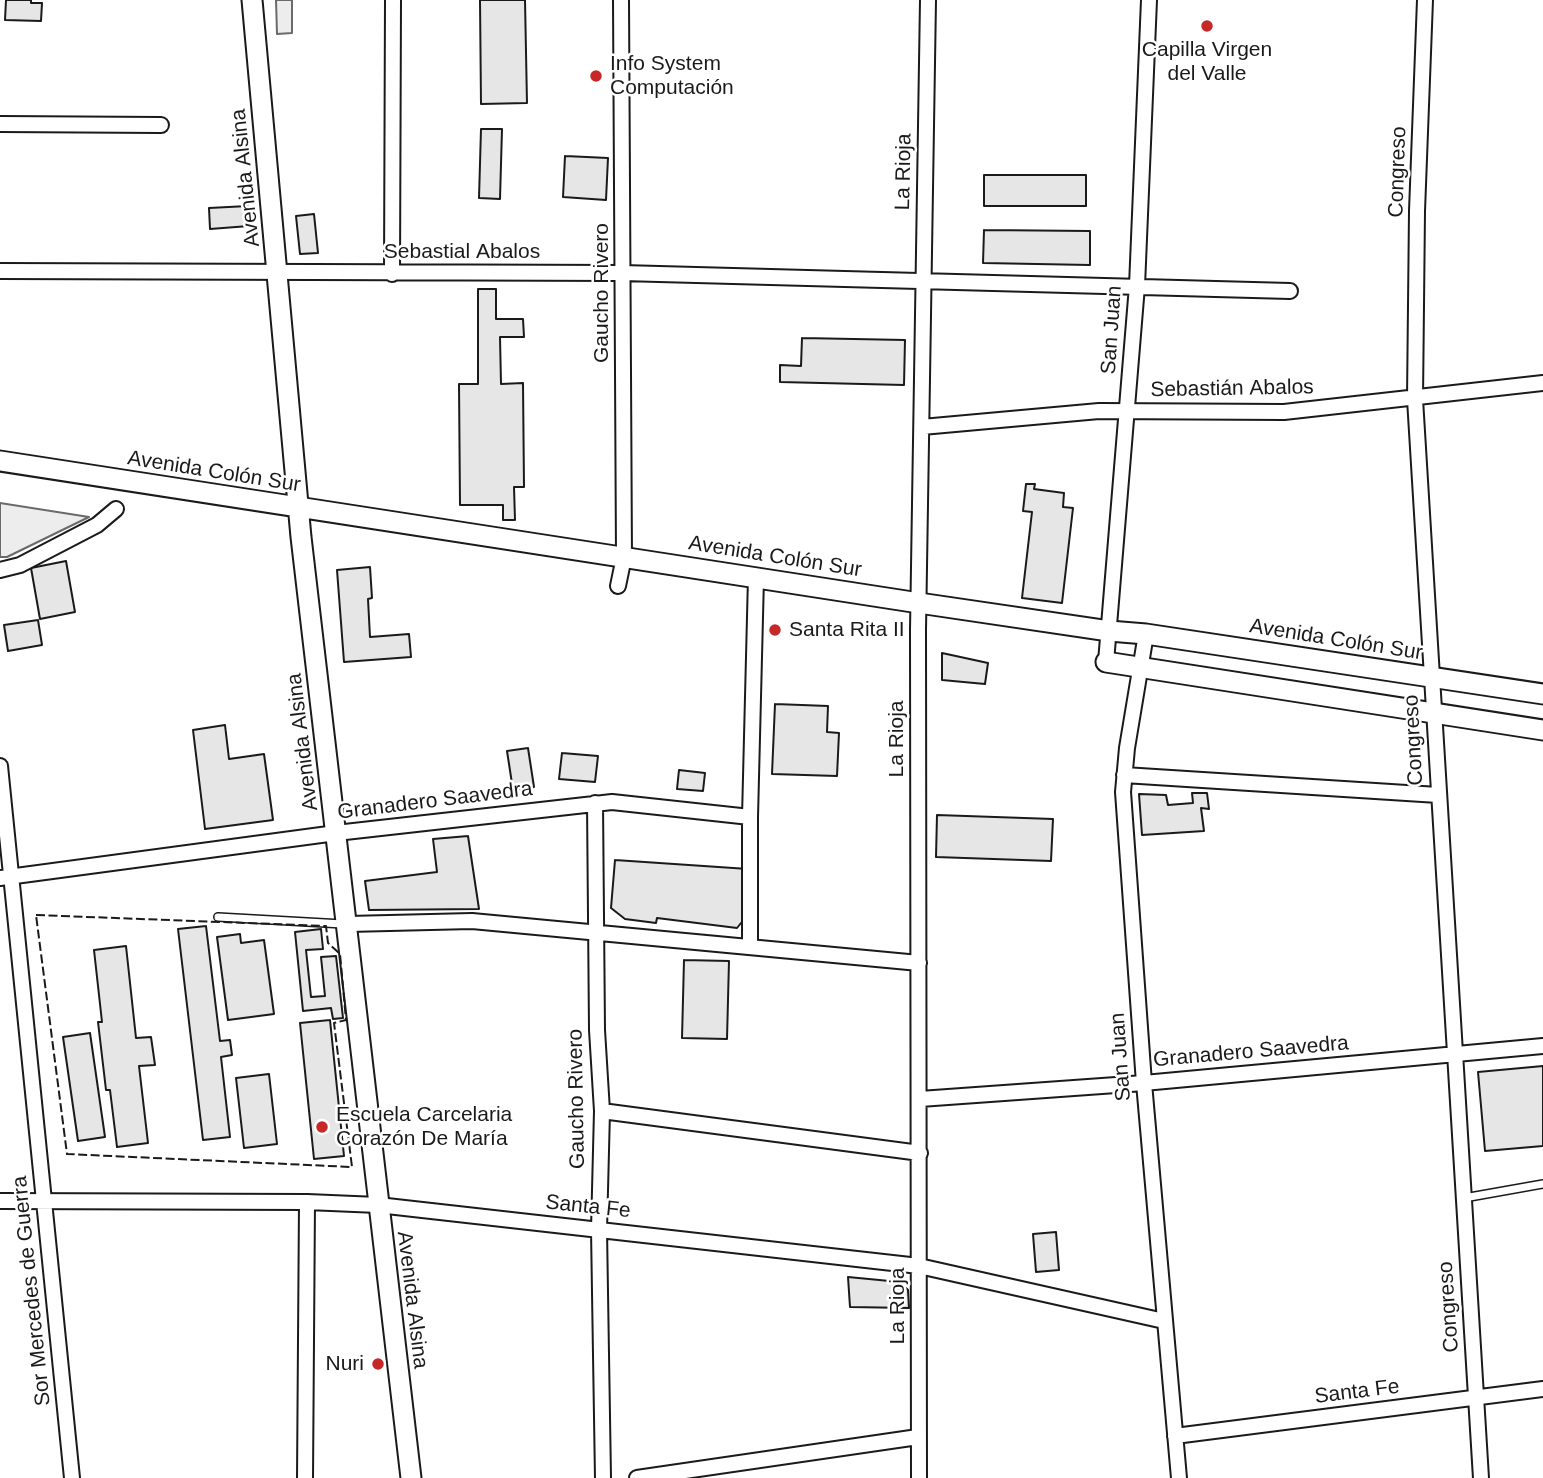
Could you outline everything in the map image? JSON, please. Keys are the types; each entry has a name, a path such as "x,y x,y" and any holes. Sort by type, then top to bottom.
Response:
{"main road":[{"name":"Avenida Alsina","path":"252,0 299,508 411,1478"},
{"name":"Avenida Colón Sur","path":"0,461 919,603 1543,694"},
{"path":"1106,662 1543,730"}],"street":[{"path":"392,274 393,0"},
{"name":"Gaucho Rivero","path":"618,586 624,556 621,0"},
{"name":"La Rioja","path":"919,1478 919,603 928,0"},
{"name":"San Juan","path":"1106,662 1137,286 1149,0"},
{"name":"Congreso","path":"1425,0 1415,399 1481,1478"},
{"path":"0,124 161,125"},
{"name":"Sebastial Abalos","path":"0,271 622,273 1290,291"},
{"name":"Sebastián Abalos","path":"922,427 1099,411 1258,414 1543,383"},
{"path":"0,570 20,565 97,525 116,509"},
{"path":"750,945 756,578"},
{"name":"San Juan","path":"1146,634 1124,775 1124,806 1144,1083 1179,1478"},
{"name":"Sor Mercedes de Guerra","path":"0,766 6,878 72,1478"},
{"path":"1124,775 1438,795"},
{"name":"Gaucho Rivero","path":"595,803 597,1030 602,1111 599,1230 603,1478"},
{"name":"Granadero Saavedra","path":"6,878 336,833 595,803 629,803 750,817"},
{"path":"348,924 472,921 750,945 919,963"},
{"name":"Granadero Saavedra","path":"920,1099 1144,1083 1543,1046"},
{"path":"602,1111 920,1153"},
{"name":"Santa Fe","path":"0,1200 378,1205 919,1266 1164,1321"},
{"path":"304,1478 307,1202"},
{"name":"Santa Fe","path":"1175,1436 1543,1389"},
{"path":"637,1478 918,1437"}],"lane":[{"path":"218,917 348,924"},
{"path":"1463,1198 1543,1184"}],"shaded area":[{"path":"276,0 292,0 292,33 277,34"},
{"path":"0,503 89,517 7,557 0,557"}],"building":[{"path":"6,0 42,3 41,21 5,20"},
{"path":"480,0 525,0 527,103 481,104"},
{"path":"481,129 502,129 500,199 479,198"},
{"path":"565,156 608,158 606,200 563,197"},
{"path":"984,175 1086,175 1086,206 984,206"},
{"path":"248,206 249,226 210,229 209,208"},
{"path":"314,214 318,253 300,254 296,216"},
{"path":"984,230 1090,231 1090,265 983,263"},
{"path":"478,289 496,289 496,319 523,319 524,337 500,337 501,384 523,383 524,487 514,487 515,520 503,520 503,505 460,505 459,384 478,384"},
{"path":"802,338 905,340 904,385 780,382 780,365 801,366"},
{"path":"1026,484 1035,484 1034,489 1064,493 1063,507 1073,508 1062,603 1022,598 1032,512 1023,511"},
{"path":"66,561 75,612 40,619 31,568"},
{"path":"370,567 370,637 409,634 411,657 344,662 337,570"},
{"path":"38,620 42,645 8,651 4,625"},
{"path":"942,653 988,663 985,684 942,680"},
{"path":"775,704 828,706 827,732 839,733 837,776 772,774"},
{"path":"225,725 229,759 264,754 273,820 205,829 193,730"},
{"path":"528,748 534,787 513,790 507,751"},
{"path":"562,753 598,756 595,782 559,779"},
{"path":"679,770 705,773 703,791 677,789"},
{"path":"1192,793 1207,793 1209,809 1201,808 1204,831 1142,835 1139,794 1166,795 1168,805 1193,803"},
{"path":"937,815 1053,819 1051,861 936,857"},
{"path":"468,836 479,909 369,910 365,881 437,872 433,839"},
{"path":"615,860 748,869 745,918 737,928 657,918 656,923 625,919 611,908"},
{"path":"206,926 220,1041 230,1040 232,1055 221,1057 230,1137 203,1140 178,929"},
{"path":"321,929 323,949 306,950 311,997 325,996 321,957 336,956 343,1018 333,1019 331,1008 303,1011 295,932"},
{"path":"240,934 241,943 264,940 274,1014 228,1020 217,937"},
{"path":"126,946 136,1038 151,1037 155,1065 139,1066 148,1143 117,1147 110,1090 106,1090 98,1022 102,1022 94,950"},
{"path":"684,960 729,961 727,1039 682,1038"},
{"path":"330,1020 344,1156 314,1159 300,1023"},
{"path":"90,1033 105,1137 78,1141 63,1037"},
{"path":"1543,1066 1543,1146 1485,1151 1478,1072"},
{"path":"269,1074 277,1144 244,1148 236,1078"},
{"path":"1056,1232 1059,1270 1036,1272 1033,1234"},
{"path":"848,1277 900,1282 908,1290 909,1308 850,1307"}],"fence":[{"path":"36,915 326,926 328,943 340,954 346,1020 334,1023 352,1167 67,1154 36,915"}],"place":[{"name":"Capilla Virgen del Valle","path":"1207,26"},
{"name":"Info System Computación","path":"596,76"},
{"name":"Santa Rita II","path":"775,630"},
{"name":"Escuela Carcelaria Corazón De María","path":"322,1127"},
{"name":"Nuri","path":"378,1364"}]}
